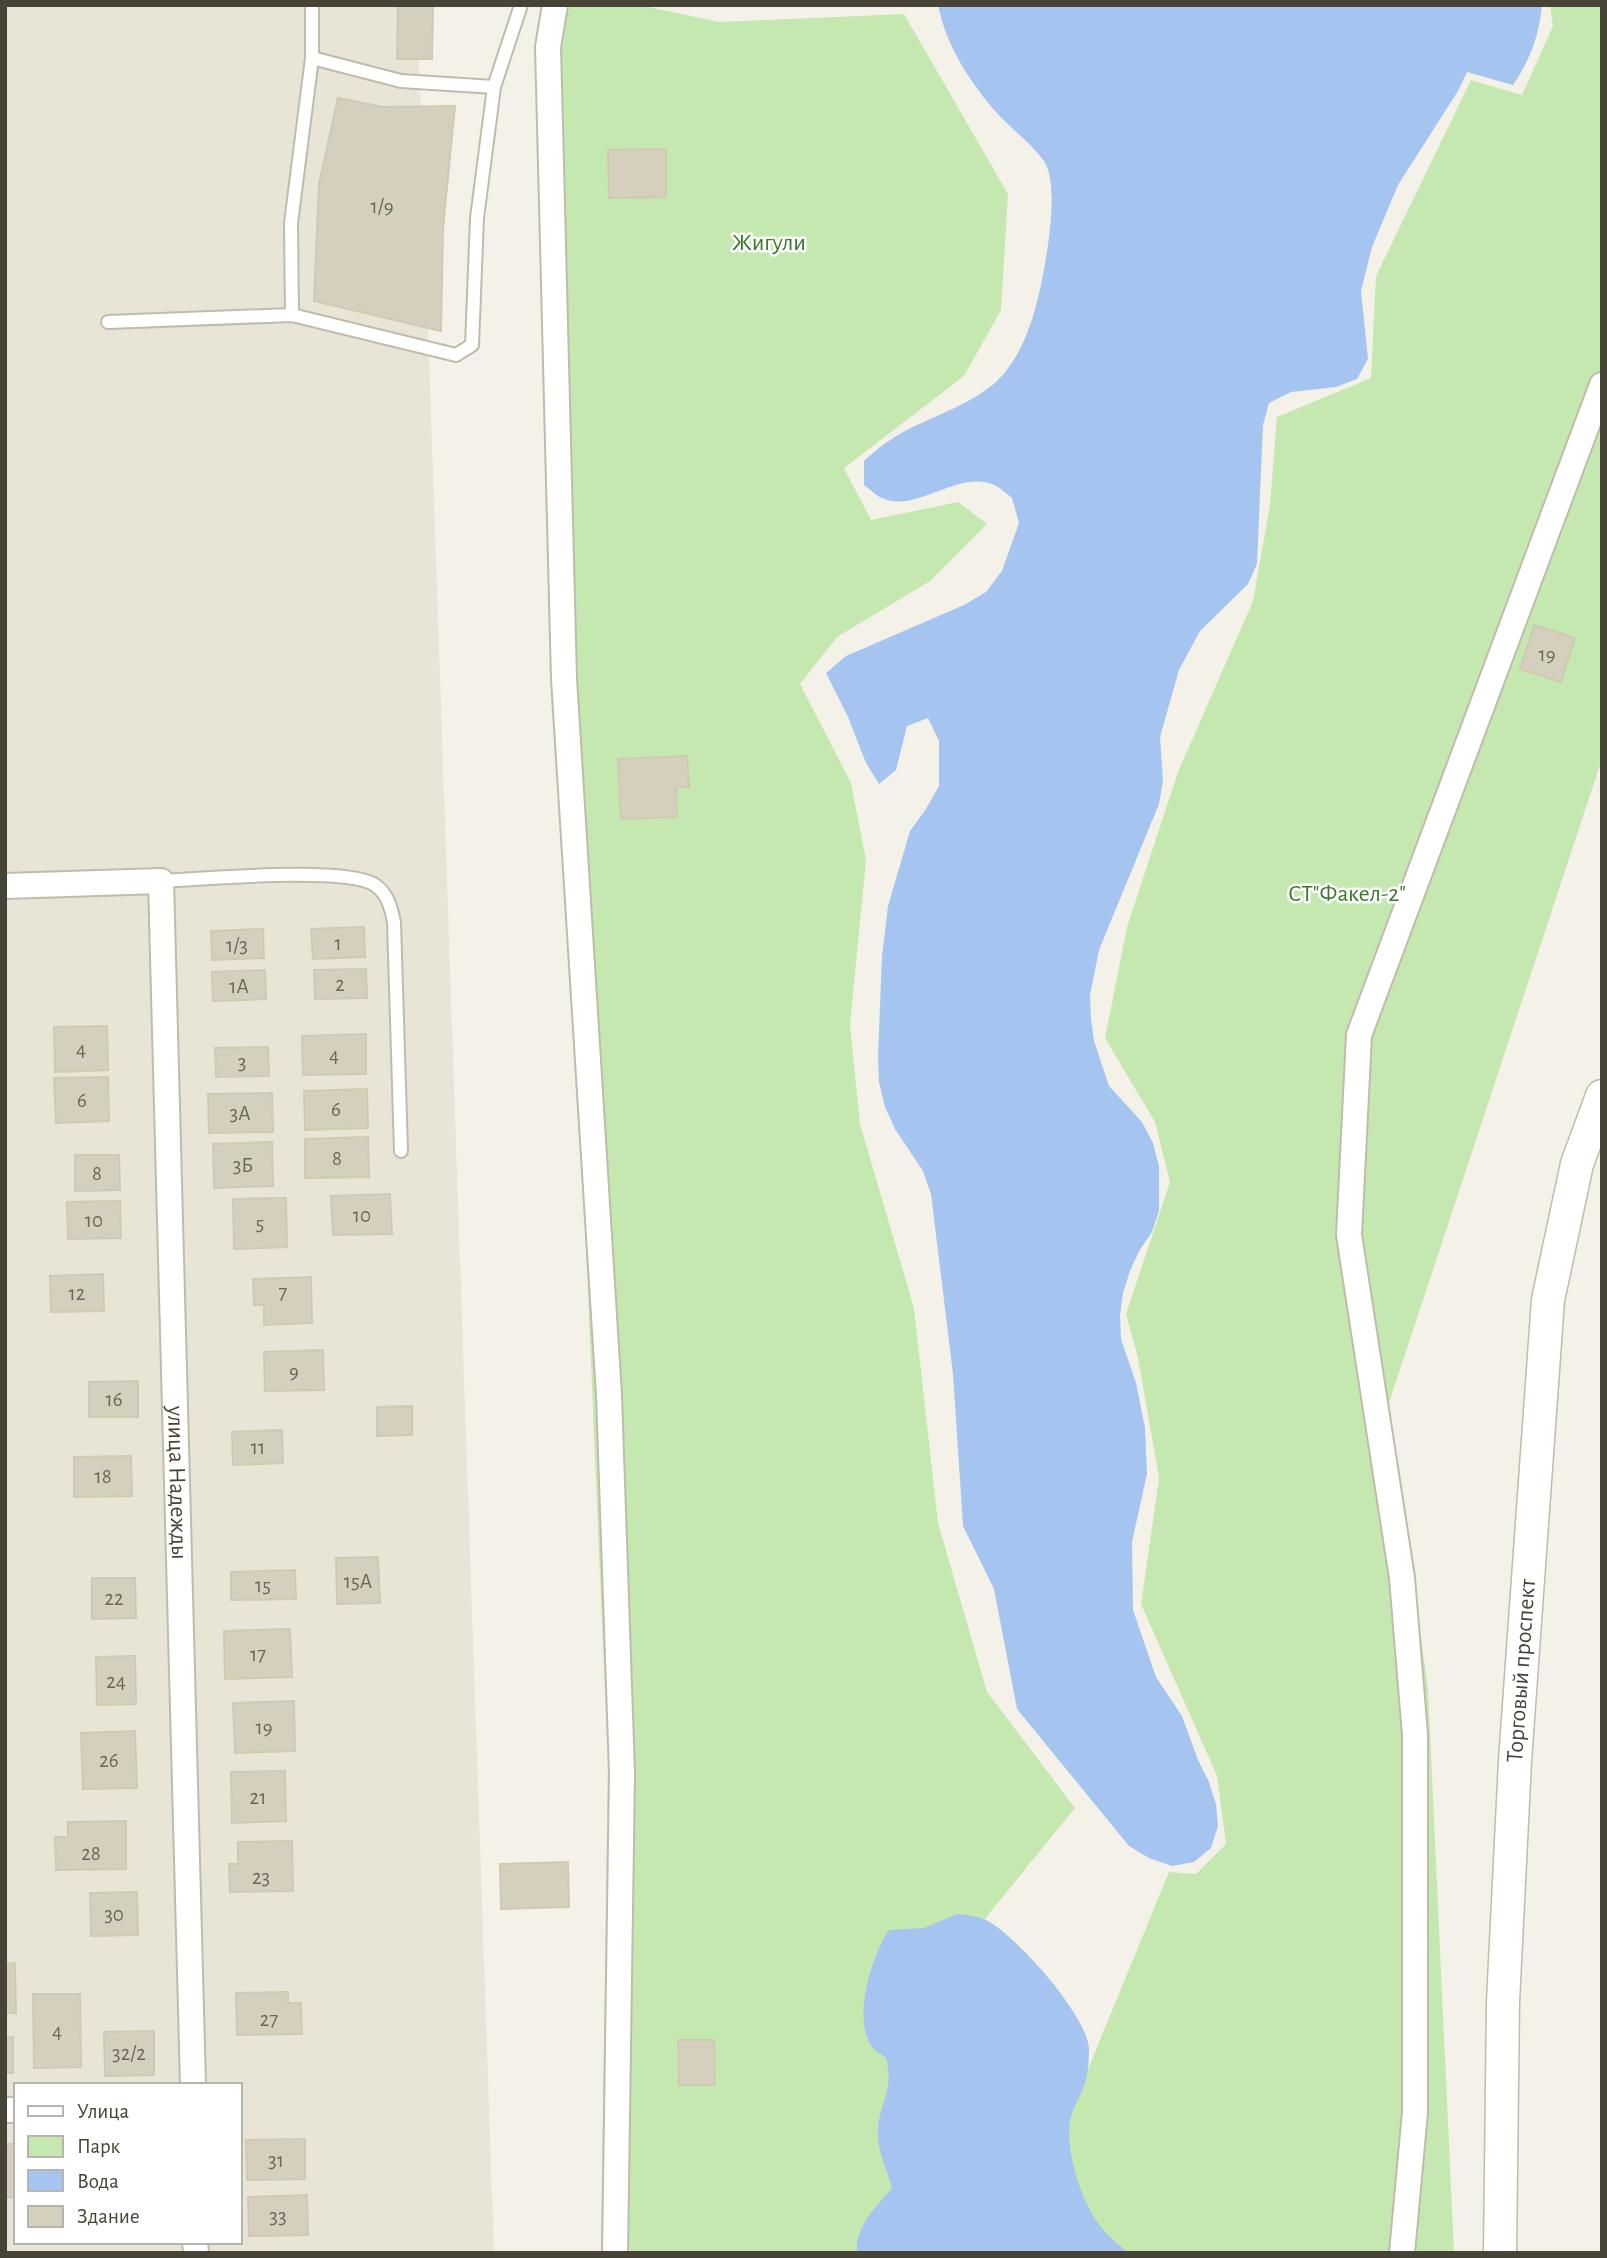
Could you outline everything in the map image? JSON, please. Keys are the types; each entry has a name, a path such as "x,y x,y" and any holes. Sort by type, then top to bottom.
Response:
{"street":[{"path":"555,5 548,47 564,679 609,1395 622,1760 615,2253"},
{"path":"1402,2253 1415,2112 1415,1735 1402,1578 1349,1235 1359,1035 1602,385"},
{"path":"5,886 162,881"},
{"name":"улица Надежды","path":"162,881 193,2083"},
{"name":"Торговый проспект","path":"1500,2253 1503,2001 1515,1761 1548,1300 1577,1164 1602,1096"}],"lane":[{"path":"292,315 291,223 312,58 312,5"},
{"path":"108,322 292,315 456,355 472,345 477,218 494,87 521,5"},
{"path":"312,58 401,81 494,87"},
{"path":"162,881 328,875 358,878 376,886 388,900 394,922 401,1151"}],"shaded area":[{"path":"5,5 417,5 494,2253 5,2253"}],"green space":[{"name":"Жигули","path":"549,5 639,5 719,22 904,14 1008,194 1001,310 964,376 844,468 871,520 958,502 987,524 930,581 837,637 800,684 851,783 866,860 850,1025 860,1124 914,1308 938,1523 987,1692 1075,1808 975,1931 895,2061 895,2209 879,2253 601,2253 608,1763 535,49"},
{"name":"СТ\"Факел-2\"","path":"1550,5 1602,5 1602,759 1388,1406 1428,1688 1454,2253 1093,2253 1057,2127 1086,2074 1169,1872 1196,1874 1226,1844 1217,1776 1141,1604 1159,1478 1138,1358 1126,1314 1170,1182 1155,1122 1105,1038 1127,927 1178,772 1253,601 1270,505 1277,417 1371,378 1376,276 1471,80 1522,95 1553,26"}],"water":[{"path":"938,5 1542,5 1533,47 1513,85 1467,72 1458,91 1398,185 1372,247 1361,291 1368,359 1357,379 1336,387 1291,392 1269,403 1263,425 1257,564 1248,584 1200,631 1179,670 1160,737 1163,781 1159,804 1099,950 1090,995 1094,1041 1109,1086 1142,1122 1153,1143 1159,1166 1159,1211 1152,1232 1130,1271 1120,1315 1121,1339 1136,1383 1145,1428 1147,1474 1132,1542 1133,1610 1156,1677 1182,1716 1209,1782 1216,1804 1218,1826 1211,1848 1194,1862 1172,1866 1149,1858 1129,1846 1017,1709 994,1589 963,1526 953,1374 931,1194 923,1171 895,1129 885,1107 879,1082 878,1057 882,956 888,906 910,831 939,786 939,741 928,718 907,726 896,770 879,784 866,763 848,717 826,673 846,656 964,605 986,592 1002,571 1019,523 1012,498 997,486 980,482 966,483 923,497 895,501 880,497 864,485 864,461 879,448 901,433 976,397 996,382 1008,368 1018,353 1032,318 1048,245 1052,202 1048,169 1033,148 996,112 968,75 947,34"},
{"path":"957,1914 980,1918 1001,1930 1049,1979 1077,2017 1086,2035 1089,2054 1086,2081 1070,2121 1070,2147 1076,2177 1094,2217 1107,2234 1128,2253 857,2253 859,2234 863,2226 892,2188 878,2136 888,2087 888,2069 886,2058 873,2048 867,2036 864,2021 866,1988 871,1971 889,1930 924,1928"}],"building":[{"path":"398,5 433,5 432,59 397,59"},
{"path":"338,98 383,107 455,106 443,228 441,331 314,301 319,184"},
{"path":"666,149 666,197 609,198 608,150"},
{"path":"1534,625 1575,638 1561,682 1520,669"},
{"path":"687,756 689,787 676,787 677,817 621,819 618,759"},
{"path":"364,927 365,957 313,959 311,929"},
{"path":"263,929 264,958 212,960 211,931"},
{"path":"366,969 367,998 315,999 314,970"},
{"path":"265,970 266,999 213,1001 212,972"},
{"path":"107,1026 108,1070 55,1072 54,1027"},
{"path":"366,1034 366,1074 303,1075 302,1036"},
{"path":"268,1047 269,1076 216,1077 215,1048"},
{"path":"108,1077 109,1121 56,1123 54,1078"},
{"path":"367,1089 368,1128 305,1130 304,1091"},
{"path":"272,1093 273,1132 209,1133 208,1094"},
{"path":"368,1137 369,1177 305,1178 305,1139"},
{"path":"272,1142 273,1186 214,1188 213,1144"},
{"path":"75,1155 119,1155 120,1190 75,1191"},
{"path":"390,1194 392,1234 333,1235 331,1196"},
{"path":"286,1198 287,1247 234,1249 233,1199"},
{"path":"120,1201 121,1238 68,1239 67,1202"},
{"path":"103,1274 104,1311 51,1312 50,1276"},
{"path":"311,1277 312,1323 264,1325 264,1305 254,1305 253,1279"},
{"path":"323,1350 324,1390 265,1391 264,1352"},
{"path":"138,1381 138,1417 89,1417 89,1382"},
{"path":"412,1406 412,1435 377,1436 377,1407"},
{"path":"282,1430 283,1463 233,1465 232,1432"},
{"path":"131,1456 132,1496 74,1497 74,1457"},
{"path":"378,1557 380,1603 337,1604 336,1558"},
{"path":"295,1570 296,1599 231,1600 231,1572"},
{"path":"92,1578 135,1578 136,1618 92,1619"},
{"path":"290,1629 292,1677 225,1679 224,1631"},
{"path":"135,1656 136,1704 97,1705 96,1657"},
{"path":"294,1701 295,1751 235,1753 233,1703"},
{"path":"135,1731 137,1788 83,1789 81,1733"},
{"path":"285,1771 286,1821 232,1823 231,1772"},
{"path":"126,1821 126,1869 56,1870 55,1837 68,1837 68,1822"},
{"path":"292,1841 293,1891 230,1892 229,1864 238,1864 238,1842"},
{"path":"568,1862 569,1907 501,1909 500,1864"},
{"path":"137,1892 138,1935 91,1936 90,1893"},
{"path":"15,1963 16,2013 5,2013 5,1964"},
{"path":"288,1992 288,2003 301,2003 302,2034 237,2035 236,1993"},
{"path":"33,1994 80,1994 81,2067 34,2068"},
{"path":"154,2031 154,2075 105,2076 104,2032"},
{"path":"13,2037 13,2073 5,2073 5,2038"},
{"path":"678,2040 714,2040 715,2085 679,2085"},
{"path":"305,2139 305,2179 247,2180 246,2140"},
{"path":"5,2144 14,2144 14,2197 5,2198"},
{"path":"307,2195 308,2235 249,2236 248,2197"}]}
